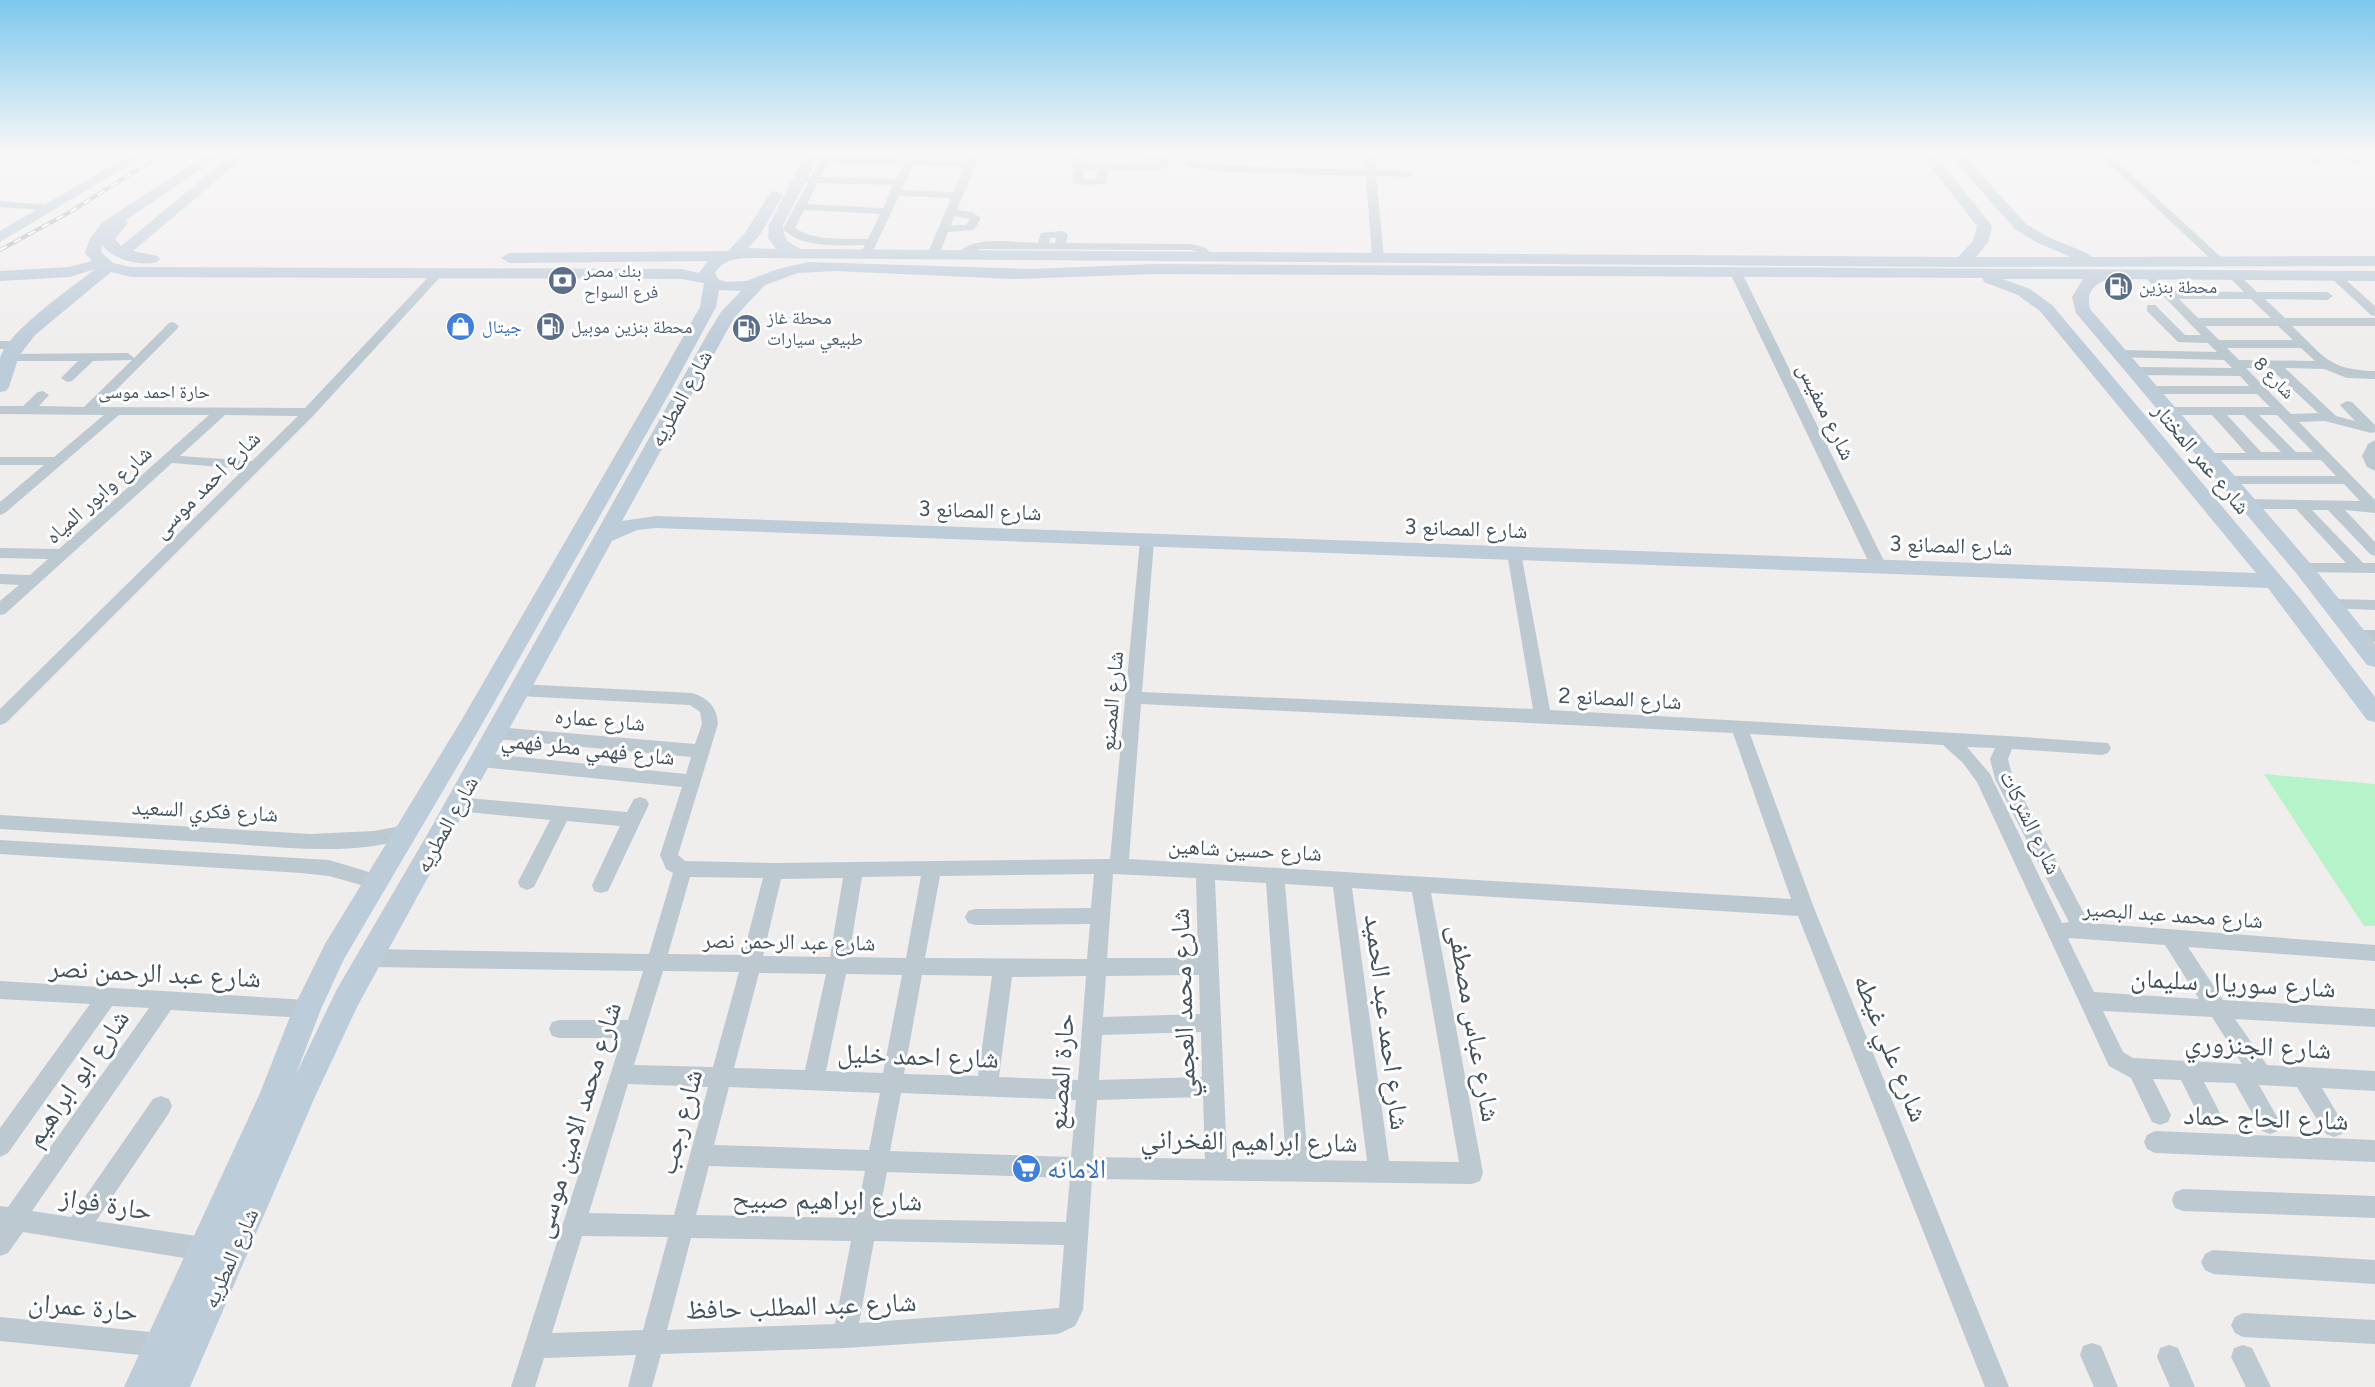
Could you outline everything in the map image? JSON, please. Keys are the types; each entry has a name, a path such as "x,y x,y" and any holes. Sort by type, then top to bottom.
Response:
{"main road":[{"path":"0,237 35,218"},
{"path":"109,218 84,236 79,250 82,260 131,272 681,274 733,287 759,283 780,272 817,267 915,268 1034,274 1163,269 1790,273 1962,268 2102,268 2219,261 2375,261"},
{"path":"100,266 93,253 93,244 124,218"},
{"path":"125,218 112,226 109,244 121,254 157,260 693,257 754,253 801,254 870,248 933,255 1770,260 1962,268 1997,236 2037,237"},
{"path":"121,254 164,218"},
{"path":"711,280 707,273 711,266 732,255 766,218"},
{"path":"781,218 776,225 776,238 790,250 801,254"},
{"path":"1980,218 1997,236"},
{"path":"2011,218 2037,237 2102,268 2148,274 2375,276"},
{"path":"748,240 764,242 776,238"},
{"path":"1018,255 1039,265 1039,271 1034,274"},
{"path":"1080,256 1071,260 1071,264 1095,272"},
{"path":"681,274 693,266 693,257"},
{"path":"281,273 296,263 292,258"},
{"path":"327,273 328,263 340,258"},
{"path":"1705,260 1734,265 1739,270 1736,273"},
{"path":"1770,260 1763,264 1790,273"},
{"path":"2350,261 2366,268 2375,276"},
{"path":"0,276 69,272 100,266"},
{"path":"0,382 9,349 80,290 100,266"},
{"name":"شارع عمر المختار","path":"1962,268 2010,286 2046,308 2273,580 2375,714"},
{"path":"2082,310 2079,302 2083,288 2097,277 2102,268"},
{"path":"80,290 105,279 131,272"},
{"name":"شارع المطريه","path":"173,1387 302,1092 371,955 457,804 625,497 719,309 711,280"},
{"name":"شارع المطريه","path":"141,1387 273,1096 307,1009 334,952 359,907 719,309 759,283"},
{"path":"2046,308 2052,304 2062,304 2082,310"},
{"name":"شارع عمر المختار","path":"2082,310 2332,604 2366,636 2375,659"},
{"path":"625,497 639,515 656,522"},
{"name":"شارع المصانع 3","path":"603,537 634,524 656,522 2273,580"},
{"path":"359,907 376,903 392,892 417,854 425,846 437,840"},
{"path":"334,952 351,947 371,955"}],"street":[{"path":"794,218 789,229 795,235 870,248 884,218"},
{"path":"933,255 948,218"},
{"path":"944,229 970,228 975,218"},
{"path":"1374,218 1378,257"},
{"path":"2173,218 2219,261"},
{"path":"962,255 968,249 979,246 1060,246 1191,247 1202,250 1207,256"},
{"name":"شارع احمد موسى","path":"0,719 309,412 438,273"},
{"name":"شارع ممفيس","path":"1736,273 1879,567"},
{"name":"شارع 8","path":"2148,274 2374,507"},
{"path":"2234,274 2326,365 2347,374 2375,375"},
{"path":"2334,275 2375,312"},
{"path":"2169,295 2327,296"},
{"path":"2151,308 2182,339 2304,344"},
{"path":"2195,322 2375,322"},
{"path":"88,410 173,326"},
{"path":"9,349 90,357 128,357"},
{"path":"2119,354 2235,364 2326,365"},
{"path":"67,378 90,357"},
{"path":"2135,371 2235,364"},
{"path":"2274,365 2331,418"},
{"path":"2151,390 2260,390"},
{"path":"27,410 43,395"},
{"path":"2347,405 2373,431"},
{"name":"حارة احمد موسى","path":"0,410 309,412"},
{"path":"0,510 117,410"},
{"name":"شارع وابور المياه","path":"0,610 223,410"},
{"path":"2169,411 2248,411 2331,418 2373,431"},
{"path":"2216,411 2258,457"},
{"path":"2248,411 2292,456"},
{"path":"2375,444 2368,456 2369,461 2375,467"},
{"path":"2208,457 2325,456"},
{"path":"169,459 254,465"},
{"path":"0,460 57,461"},
{"path":"2228,480 2348,480"},
{"path":"2248,504 2374,507"},
{"path":"2300,505 2359,568"},
{"path":"2332,505 2375,551"},
{"name":"شارع المصنع","path":"1112,865 1134,698 1147,541"},
{"path":"0,553 63,554"},
{"path":"1514,553 1543,716"},
{"path":"2303,568 2375,568"},
{"path":"0,579 34,580"},
{"path":"2332,604 2375,605"},
{"path":"519,690 692,699 700,702 710,716 710,724 669,855 673,864 683,868"},
{"name":"شارع المصانع 2","path":"1134,698 1543,716 2102,748"},
{"name":"شارع علي غيطه","path":"1739,727 1804,908 1997,1387"},
{"name":"شارع عماره","path":"496,733 701,751"},
{"name":"شارع الشركات","path":"1947,739 1969,758 1984,779 2058,935"},
{"name":"شارع الشركات","path":"2007,742 1999,759 2004,779 2083,931"},
{"name":"شارع فهمي مطر فهمي","path":"481,760 692,781"},
{"path":"457,804 562,814 636,812 601,885"},
{"path":"527,882 562,814"},
{"name":"شارع فكري السعيد","path":"0,822 310,841 341,840 406,832"},
{"path":"0,847 301,865 329,868 375,881"},
{"name":"شارع حسين شاهين","path":"683,868 774,871 1112,865 1804,908"},
{"name":"حارة المصنع","path":"1067,1318 1071,1310 1078,1234 1101,916 1112,865"},
{"name":"شارع محمد الامين موسى","path":"523,1387 656,962 683,868"},
{"path":"845,1336 932,869"},
{"path":"813,1082 838,965 854,870"},
{"name":"شارع رجب","path":"640,1387 774,871"},
{"name":"شارع محمد العجمي","path":"1205,871 1216,1170"},
{"path":"1275,875 1298,1170"},
{"name":"شارع احمد عبد الحميد","path":"1341,879 1379,1171"},
{"name":"شارع عباس مصطفى","path":"1420,883 1472,1173"},
{"path":"975,917 1101,916"},
{"name":"شارع محمد عبد البصير","path":"2137,1068 2122,1064 2116,1059 2060,943 2058,935 2062,931 2375,953"},
{"path":"2170,937 2219,1009 2251,1074 2270,1124"},
{"name":"شارع عبد الرحمن نصر","path":"371,955 1003,968 1209,966"},
{"path":"987,1087 1003,968"},
{"name":"شارع عبد الرحمن نصر","path":"0,990 307,1009"},
{"path":"0,1146 107,997"},
{"name":"شارع ابو ابراهيم","path":"0,1245 10,1218 166,1000"},
{"name":"شارع سوريال سليمان","path":"2088,1001 2375,1017"},
{"path":"1093,1026 1211,1023"},
{"path":"558,1029 634,1029"},
{"path":"2137,1068 2160,1115"},
{"name":"شارع الجنزوري","path":"2137,1068 2375,1081"},
{"path":"2187,1071 2212,1119"},
{"name":"شارع احمد خليل","path":"621,1074 1088,1090 1213,1087"},
{"path":"2303,1077 2334,1127"},
{"path":"77,1228 161,1106"},
{"name":"شارع الحاج حماد","path":"2156,1142 2375,1151"},
{"name":"شارع ابراهيم الفخراني","path":"701,1155 1082,1168 1472,1173"},
{"path":"2183,1200 2375,1207"},
{"name":"حارة فواز","path":"10,1218 203,1249"},
{"name":"شارع ابراهيم صبيح","path":"574,1224 1078,1234"},
{"path":"2213,1262 2375,1272"},
{"name":"شارع عبد المطلب حافظ","path":"536,1346 845,1336 1058,1322 1067,1318"},
{"path":"2243,1325 2375,1332"},
{"name":"حارة عمران","path":"0,1329 160,1345"},
{"path":"2092,1355 2106,1387"},
{"path":"2169,1357 2183,1387"},
{"path":"2243,1357 2259,1387"}],"green space":[{"path":"2264,774 2375,784 2375,926 2364,926"}],"railway":[{"path":"0,250 59,218"}],"place":[{"name":"بنك مصر فرع السواح","path":"563,281"},
{"name":"محطة بنزين","path":"2118,287"},
{"name":"جيتال","path":"461,327"},
{"name":"محطة بنزين موبيل","path":"550,327"},
{"name":"محطة غاز طبيعي سيارات","path":"746,328"},
{"name":"الامانه","path":"1026,1169"}]}
